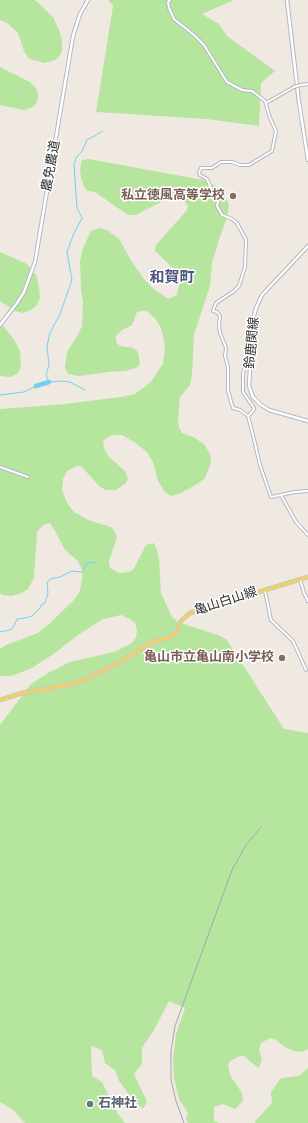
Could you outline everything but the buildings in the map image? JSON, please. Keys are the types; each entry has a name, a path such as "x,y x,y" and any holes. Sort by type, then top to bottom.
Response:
{"main road":[{"name":"農免農道","path":"0,324 24,292 35,262 73,36 80,14 88,0"},
{"path":"287,0 299,102 308,160"},
{"name":"鈴鹿関線","path":"308,246 262,295 256,308 253,320 254,337 249,386 253,397 269,410 308,421"},
{"name":"亀山白山線","path":"1,700 22,693 82,681 114,665 152,642 171,637 176,633 181,621 190,613 308,577"}],"street":[{"path":"170,0 168,2 169,8 174,19 204,45 227,82 242,90 252,91 266,103 268,113 276,131 272,151 249,165 221,162 212,168 203,168 199,171 200,175 207,179 211,188 219,198 218,208 222,215 237,223 246,240 245,267 239,286 234,292 215,304 214,311 220,314 220,331 226,348 225,356 228,367 228,390 233,408 240,410 248,416 260,465 271,497 308,491"},
{"path":"266,103 294,87 308,84"},
{"path":"248,416 254,411 254,408 243,392 242,381 248,354 246,344 254,337"},
{"path":"0,467 28,477"},
{"path":"281,495 296,522 308,535"},
{"path":"300,579 308,601"},
{"path":"264,590 271,620 293,641 306,670"}],"green space":[{"path":"0,0 35,0 53,17 62,40 62,51 55,60 45,63 29,59 24,51 18,33 7,23 0,20"},
{"path":"108,0 234,0 202,14 219,24 227,36 275,71 261,83 259,126 207,119 96,112 113,6"},
{"path":"0,67 30,82 36,88 38,95 37,102 33,107 24,110 0,105"},
{"path":"89,159 203,180 216,186 225,196 229,205 227,217 212,263 210,286 194,335 190,385 180,397 178,417 179,428 182,433 193,437 204,444 210,454 211,463 205,478 179,494 171,496 165,492 158,481 153,462 147,452 122,435 112,435 103,441 104,448 109,457 125,471 128,479 125,484 116,490 106,490 100,487 81,466 77,466 67,471 63,479 62,490 67,503 74,512 88,520 111,527 115,532 117,538 109,561 110,568 119,573 133,570 146,545 153,543 156,547 159,558 161,593 172,617 180,623 218,635 227,640 284,729 308,733 308,1049 302,1052 294,1051 270,1038 261,1043 259,1050 262,1059 258,1068 244,1056 240,1056 230,1061 228,1066 231,1077 242,1093 243,1101 235,1109 223,1104 214,1107 214,1121 219,1123 188,1123 186,1118 188,1113 179,1099 174,1078 173,1059 176,1034 185,1008 169,1001 154,1030 142,1048 142,1064 134,1074 147,1102 143,1109 133,1100 119,1081 115,1070 105,1063 102,1050 91,1046 92,1076 102,1082 118,1114 125,1123 25,1123 12,1109 0,1102 0,725 31,684 48,673 70,662 114,652 132,643 136,637 137,630 135,623 121,615 103,619 30,669 11,676 0,676 0,649 6,645 38,633 74,600 80,591 82,570 78,561 65,550 50,523 43,525 37,532 34,578 28,589 22,593 12,596 2,595 0,593 0,409 65,404 121,397 135,394 150,383 163,364 165,350 160,326 155,318 146,311 137,312 132,325 122,330 116,336 116,342 120,346 133,348 138,352 140,364 136,368 125,371 79,376 68,374 65,368 67,352 82,326 83,303 80,261 83,248 91,231 99,228 107,230 119,239 132,262 144,279 154,289 169,299 177,295 180,280 175,270 155,251 156,245 187,210 188,206 184,200 178,197 167,199 136,215 128,215 95,192 88,191 85,188 81,179 80,168 82,160"},
{"path":"0,252 27,264 36,275 40,298 37,305 31,310 23,313 15,311 0,301"},
{"path":"0,322 13,338 20,351 20,370 17,374 10,377 0,376"},
{"path":"308,1068 308,1123 255,1123 272,1103 271,1092 281,1078 299,1076"}],"waterway":[{"path":"85,390 70,382 49,382 46,375 49,365 47,346 50,333 60,314 72,280 67,252 74,233 82,218 77,208 74,164 87,140 103,131"},
{"path":"36,386 49,382"},
{"path":"0,395 24,392 36,386"},
{"path":"0,632 10,630 14,626 17,619 32,616 41,607 41,605 45,603 48,593 47,583 50,579 60,577 72,571 82,572 87,563 96,562"}],"railway":[{"path":"184,1123 176,1101 171,1080 171,1051 175,1026 232,870 246,845 261,827"}],"place":[{"name":"私立徳風高等学校","path":"233,196"},
{"name":"亀山市立亀山南小学校","path":"282,658"},
{"name":"石神社","path":"90,1104"}],"district":[{"name":"和賀町","path":"172,279"}]}
